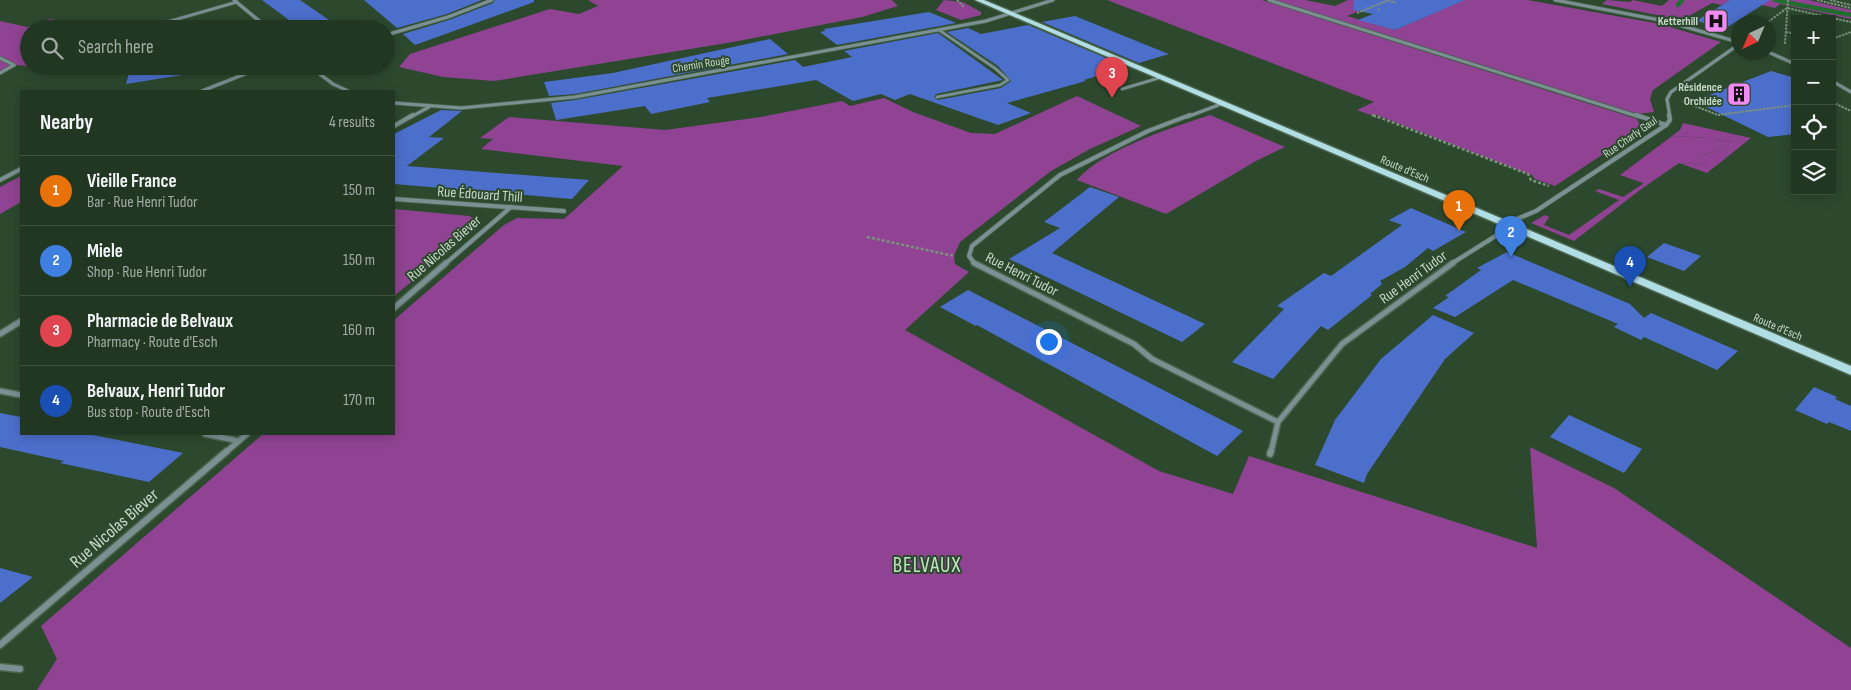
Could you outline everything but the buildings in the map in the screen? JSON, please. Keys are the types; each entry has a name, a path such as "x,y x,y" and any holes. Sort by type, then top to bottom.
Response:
{"main road":[{"name":"Route d'Esch","path":"978,0 1851,371"}],"street":[{"path":"395,32 492,0"},
{"name":"Chemin Rouge","path":"395,103 429,107 522,104 575,97 939,30 1008,14 1053,0"},
{"path":"1269,0 1666,125"},
{"path":"1555,0 1656,19 1731,42"},
{"path":"236,1 258,20"},
{"name":"Rue Charly Gaul","path":"1507,226 1566,192 1666,125 1670,120 1667,99 1671,92 1731,49"},
{"path":"1776,56 1791,62"},
{"path":"0,58 14,65 0,73"},
{"path":"205,90 242,75"},
{"path":"321,75 333,84 346,90"},
{"path":"1836,83 1851,92"},
{"name":"Rue Henri Tudor","path":"1221,104 1148,131 1060,175 972,246 969,256 976,265 1134,344 1152,359 1278,422"},
{"path":"395,125 429,107"},
{"path":"0,180 20,170"},
{"name":"Rue Édouard Thill","path":"395,199 564,211"},
{"name":"Rue Nicolas Biever","path":"395,307 511,207"},
{"name":"Rue Henri Tudor","path":"1270,454 1278,422 1342,344 1461,257 1507,226"},
{"path":"0,334 20,322"},
{"path":"0,391 20,395"},
{"path":"210,435 238,441"},
{"name":"Rue Nicolas Biever","path":"0,645 246,435"},
{"path":"0,668 20,669"}],"lane":[{"path":"174,20 236,1"},
{"path":"937,97 1000,85 1008,80 996,69 939,30"},
{"path":"1122,89 1159,78"}],"path":[{"path":"1364,16 1356,14 1388,0 1396,3 1394,4"},
{"path":"1776,51 1785,49 1788,0"},
{"path":"1817,0 1851,6"},
{"path":"1830,0 1851,6"},
{"path":"1787,6 1851,22"},
{"path":"1776,15 1787,6"},
{"path":"1372,7 1380,9 1378,10"},
{"path":"1785,31 1791,32"},
{"path":"1836,38 1851,32"},
{"path":"1667,99 1688,102 1716,116 1754,111 1768,107 1791,105"},
{"path":"1836,104 1851,112"},
{"path":"1372,115 1528,174 1530,180 1566,192"},
{"path":"867,237 954,256 969,256"}],"shaded area":[{"path":"588,0 892,0 898,6 862,17 733,42 494,81 443,77 399,67 410,54 550,9 579,14 598,6"},
{"path":"944,0 963,2 981,12 981,15 961,20 936,10"},
{"path":"1107,0 1262,0 1637,119 1639,123 1638,131 1555,186 1535,179 1532,175 1374,114 1371,115 1357,110 1374,102"},
{"path":"1275,0 1305,0 1335,6 1348,0 1386,0 1347,16 1395,30 1464,0 1528,0 1660,24 1721,42 1653,90 1650,99 1654,112 1638,114"},
{"path":"1607,0 1630,2 1633,0 1662,6 1669,0 1730,0 1722,5 1712,3 1682,20 1602,4"},
{"path":"1740,0 1809,0 1851,10 1851,19 1780,4 1775,8"},
{"path":"0,21 20,25 20,65 14,65 0,73"},
{"path":"1077,96 1141,126 1090,149 1051,171 960,242 954,256 955,264 969,272 905,330 1159,471 1233,494 1249,456 1537,548 1530,447 1614,488 1851,648 1851,690 37,690 57,659 41,626 262,435 395,435 395,319 504,225 517,218 564,219 623,166 481,149 493,139 480,138 509,117 665,130 761,117 842,101 850,106 884,98 913,112 971,133 995,134"},
{"path":"1210,115 1285,147 1256,161 1166,214 1077,180 1089,169 1121,149 1158,133"},
{"path":"1683,123 1751,138 1707,173 1679,163 1705,165 1697,156 1722,150 1714,140 1734,142 1733,135 1710,138 1672,136 1680,130"},
{"path":"1713,130 1733,135 1735,142 1715,140 1722,150 1697,156 1705,165 1679,163 1640,190 1643,183 1620,175 1672,136 1709,138 1705,132"},
{"path":"20,177 20,203 0,214 0,187"},
{"path":"1644,183 1640,190 1574,241 1531,223 1545,215 1549,217 1544,225 1569,235 1619,200 1595,191 1599,189 1623,197"},
{"path":"395,209 469,216 478,220 477,228 395,295"}],"waterway":[{"path":"1678,5 1682,0"},
{"path":"1775,0 1851,15"}],"place":[{"name":"Ketterhill","path":"1716,21"},
{"name":"Résidence Orchidée","path":"1739,94"},
{"name":"Pharmacie de Belvaux","path":"1112,98"},
{"name":"Vieille France","path":"1459,231"},
{"name":"Miele","path":"1511,257"},
{"name":"Belvaux, Henri Tudor","path":"1630,287"}],"district":[{"name":"BELVAUX","path":"927,565"}]}
